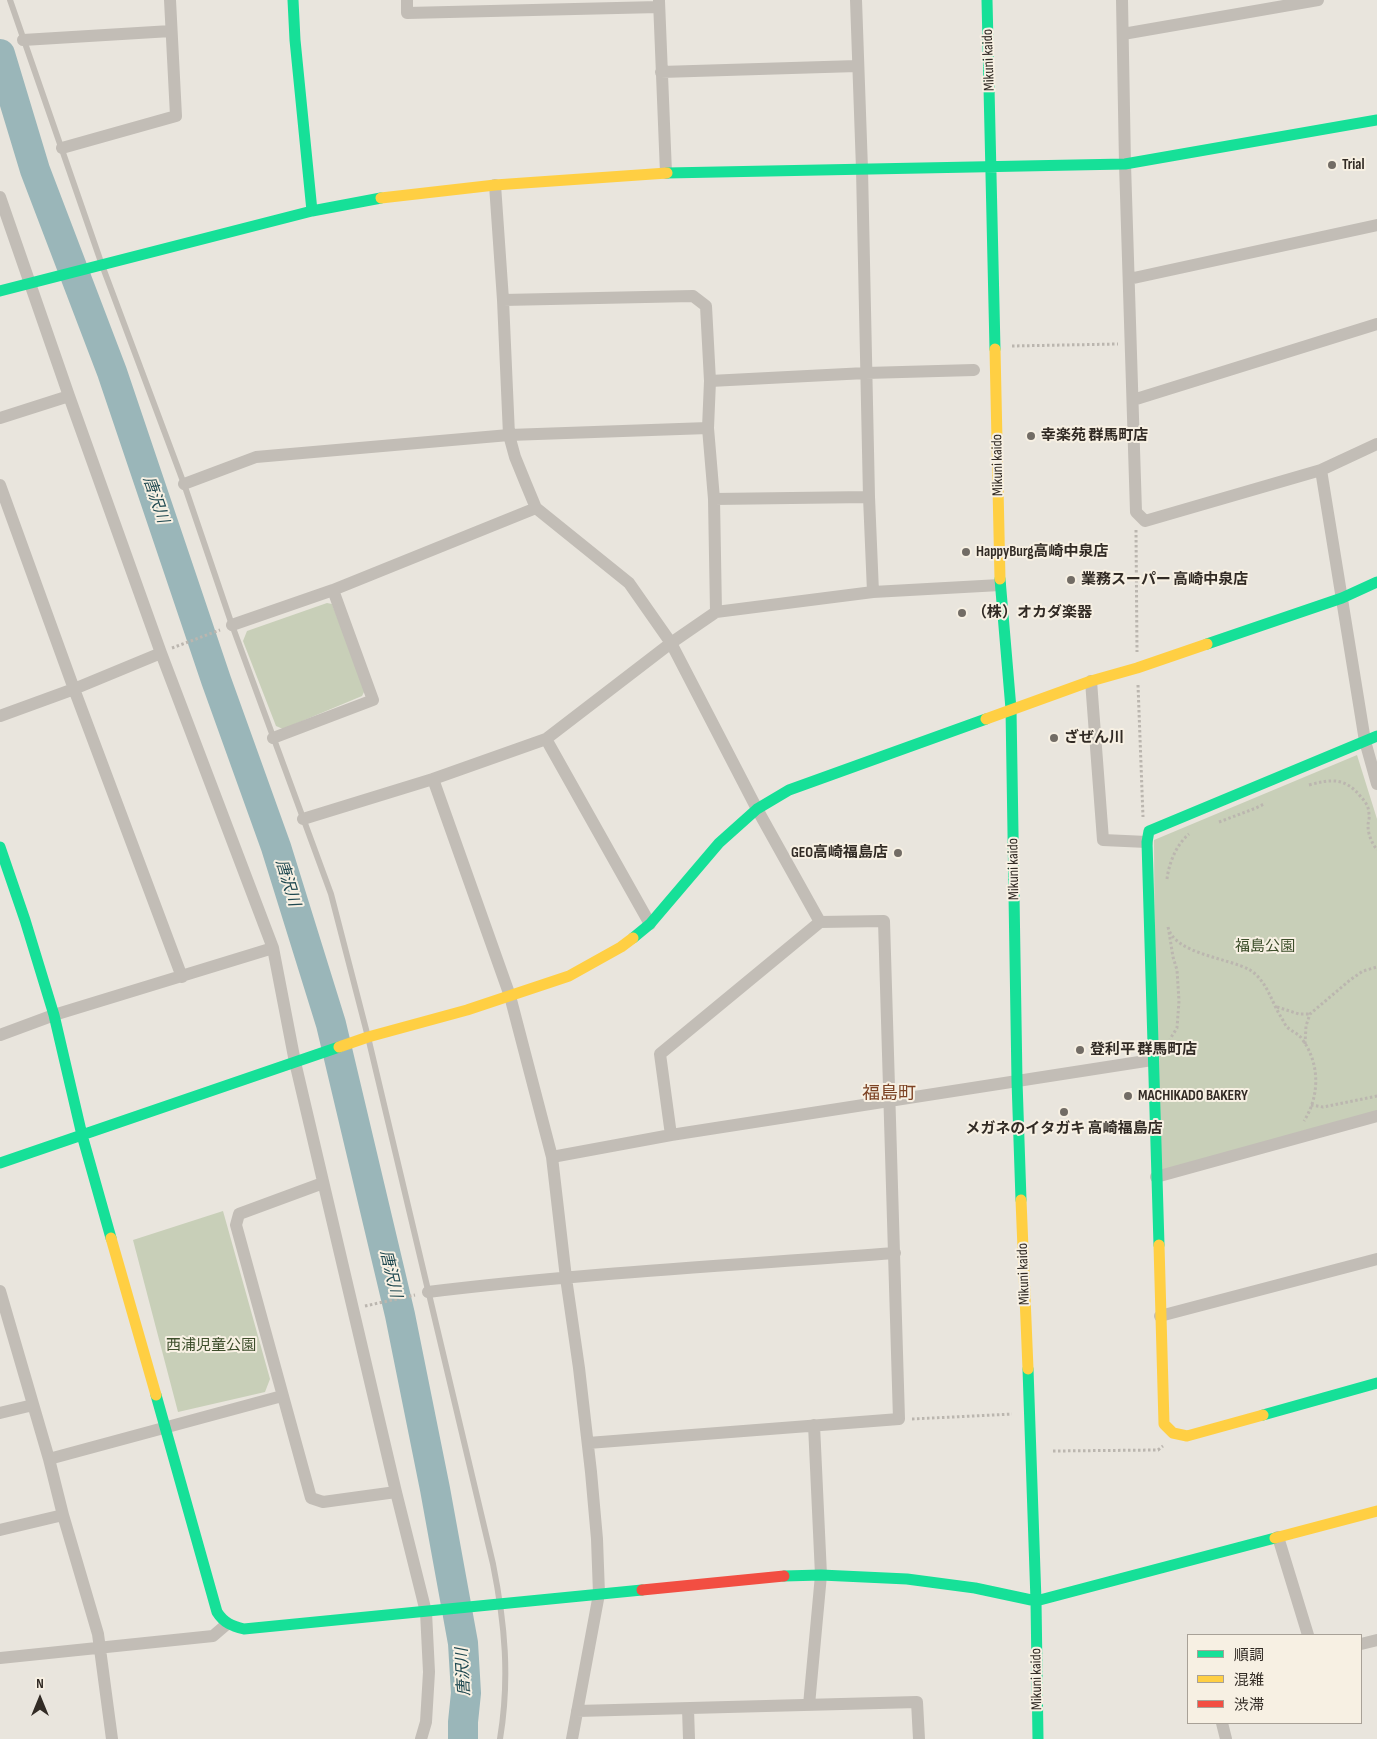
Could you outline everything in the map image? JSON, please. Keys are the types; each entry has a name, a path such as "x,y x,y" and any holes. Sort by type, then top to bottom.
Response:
{"street":[{"path":"62,148 176,116 170,0"},
{"path":"292,0 312,211"},
{"path":"407,0 407,14 659,4 666,173"},
{"path":"856,0 873,592"},
{"name":"Mikuni kaido","path":"987,0 1000,585 1011,709 1017,1081 1036,1601 1038,1739"},
{"path":"1122,0 1136,512 1145,521 1321,470 1377,444"},
{"path":"1123,34 1251,6 1318,0"},
{"path":"23,40 171,31"},
{"path":"661,72 857,66"},
{"path":"0,291 312,211 379,198 495,185 666,173 1125,164 1377,120"},
{"path":"495,185 503,300 509,435 515,457 536,508 628,582 671,643 757,809 820,922"},
{"path":"0,197 161,652 273,948 299,1061 323,1183 396,1492 432,1611 426,1722 420,1739"},
{"path":"1129,279 1377,225"},
{"path":"503,300 693,296 706,306 710,381 708,428 714,499 716,612"},
{"path":"1133,400 1377,324"},
{"path":"710,381 974,370"},
{"path":"0,418 69,396"},
{"path":"184,484 256,457 509,435 708,428"},
{"path":"1321,470 1342,598 1371,738 1377,784"},
{"path":"0,485 182,977"},
{"path":"714,499 869,497"},
{"path":"227,627 333,590 536,508"},
{"path":"0,1163 365,1038 467,1010 569,976 621,947 650,924 719,843 757,809 789,790 1091,681 1137,668 1342,598 1377,582"},
{"path":"304,819 433,779 546,739 671,643 716,612 873,592 1000,585"},
{"path":"273,738 373,700 333,590"},
{"path":"0,716 74,689 161,652"},
{"path":"1091,681 1103,840 1148,837 1371,738"},
{"path":"546,739 650,924"},
{"path":"433,779 510,996 552,1157 588,1443 600,1594 572,1739"},
{"path":"1148,837 1152,1060 1164,1424 1167,1430 1175,1435 1187,1436 1377,1383"},
{"path":"0,847 54,1015 82,1135 217,1612 227,1624 244,1629 496,1606 767,1577 821,1575 907,1579 975,1588 1036,1601 1377,1511"},
{"path":"588,1443 899,1419 884,921 820,922 660,1054 671,1135"},
{"path":"0,1035 54,1015 273,948"},
{"path":"552,1157 671,1135 1152,1060"},
{"path":"1156,1177 1377,1116"},
{"path":"323,1183 239,1214 236,1225 282,1396 312,1498 323,1502 396,1492"},
{"path":"422,1294 500,1283 895,1253"},
{"path":"1160,1316 1377,1259"},
{"path":"0,1293 98,1634 112,1739"},
{"path":"49,1459 282,1396"},
{"path":"0,1413 33,1405"},
{"path":"809,1705 821,1575 814,1425"},
{"path":"0,1530 63,1515"},
{"path":"1278,1537 1308,1634"},
{"path":"0,1658 213,1636 227,1624"},
{"path":"1362,1644 1377,1640"},
{"path":"577,1711 917,1702 918,1739"},
{"path":"688,1709 689,1739"},
{"path":"1222,1724 1226,1739"}],"lane":[{"path":"10,0 102,265 184,484 227,627 273,738 331,894 422,1294 491,1555 496,1606 504,1627 505,1701 500,1739"}],"path":[{"path":"996,346 1131,344"},
{"path":"1136,512 1137,668 1143,824 1148,837"},
{"path":"176,647 227,627"},
{"path":"1301,787 1327,780 1338,780 1352,787 1367,804 1370,813 1369,834 1377,850"},
{"path":"1218,822 1256,808 1268,801"},
{"path":"1166,882 1173,857 1185,837 1190,833"},
{"path":"1152,1040 1169,1040 1177,1028 1178,978 1167,922"},
{"path":"1169,932 1187,949 1229,962 1250,971 1263,983 1287,1027 1305,1044 1316,1067 1316,1086 1311,1105 1323,1108 1377,1096"},
{"path":"1305,1044 1306,1026 1310,1014 1350,980 1363,971 1377,967"},
{"path":"1276,1007 1288,1012 1310,1014"},
{"path":"366,1306 422,1294"},
{"path":"899,1419 1012,1414"},
{"path":"1053,1451 1158,1450 1175,1435"}],"green space":[{"path":"327,603 332,604 365,690 362,696 283,729 276,726 243,641 247,631"},
{"name":"福島公園","path":"1357,755 1377,819 1377,1116 1156,1177 1154,840"},
{"name":"西浦児童公園","path":"223,1211 270,1379 265,1392 178,1412 133,1240"}],"waterway":[{"name":"唐沢川","path":"0,54 35,170 112,372 216,680 276,847 331,1024 400,1315 435,1489 463,1643 466,1693 463,1739"}],"traffic: fast":[{"path":"293,0 295,40 312,211"},
{"path":"987,0 995,349"},
{"path":"667,173 1125,164 1377,120"},
{"path":"0,291 312,211 381,198"},
{"path":"1000,579 1011,709 1017,1081 1021,1200"},
{"path":"1207,644 1342,598 1377,582"},
{"path":"633,938 650,924 719,843 757,809 789,790 986,719"},
{"path":"1159,1245 1147,842 1149,831 1377,736"},
{"path":"0,847 54,1015 82,1135 111,1238"},
{"path":"0,1163 339,1047"},
{"path":"1028,1369 1036,1601 1038,1739"},
{"path":"1263,1415 1377,1383"},
{"path":"156,1395 217,1612 222,1619 232,1625 244,1629 642,1590"},
{"path":"784,1576 821,1575 907,1579 975,1588 1036,1601 1275,1538"}],"traffic: slow":[{"path":"381,198 495,185 667,173"},
{"path":"995,349 1000,579"},
{"path":"986,719 1091,681 1137,668 1207,644"},
{"path":"339,1047 368,1037 467,1010 569,976 621,947 633,938"},
{"path":"1021,1200 1028,1369"},
{"path":"111,1238 156,1395"},
{"path":"1159,1245 1164,1424 1173,1433 1187,1436 1263,1415"},
{"path":"1275,1538 1377,1511"}],"traffic: jam":[{"path":"642,1590 784,1576"}],"place":[{"name":"Trial","path":"1332,165"},
{"name":"幸楽苑 群馬町店","path":"1031,436"},
{"name":"HappyBurg高崎中泉店","path":"966,552"},
{"name":"業務スーパー 高崎中泉店","path":"1071,580"},
{"name":"（株）オカダ楽器","path":"962,613"},
{"name":"ざぜん川","path":"1054,738"},
{"name":"GEO高崎福島店","path":"898,853"},
{"name":"登利平 群馬町店","path":"1080,1050"},
{"name":"MACHIKADO BAKERY","path":"1128,1096"},
{"name":"メガネのイタガキ 高崎福島店","path":"1064,1112"}],"district":[{"name":"福島町","path":"889,1094"}]}
